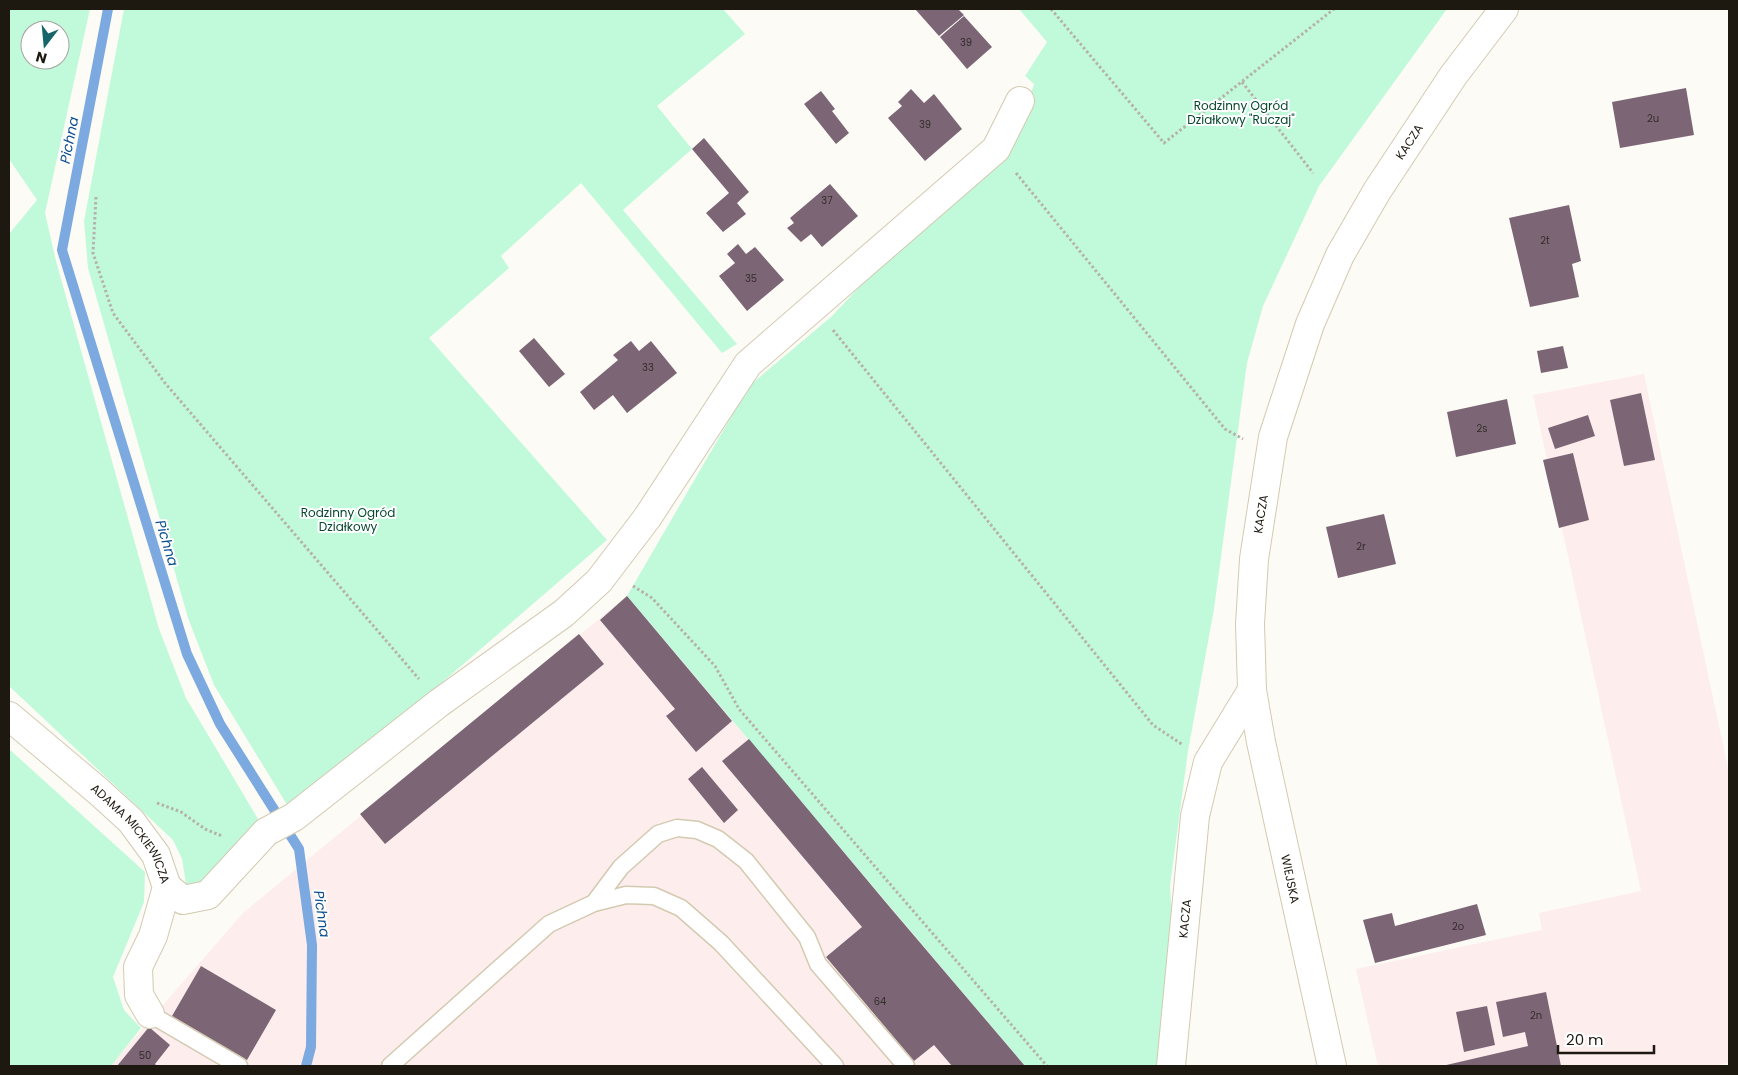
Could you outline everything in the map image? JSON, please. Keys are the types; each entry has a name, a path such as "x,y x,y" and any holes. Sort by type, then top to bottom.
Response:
{"street":[{"name":"KACZA","path":"1171,1066 1195,816 1208,762 1252,690 1250,624 1254,559 1273,437 1310,324 1340,255 1377,191 1453,76 1504,9"},
{"path":"167,887 183,900 208,895 262,837 294,817 438,703 564,613 598,581 647,518 748,364 996,149 1020,101"},
{"name":"WIEJSKA","path":"1252,690 1269,780 1332,1066"},
{"name":"ADAMA MICKIEWICZA","path":"9,716 131,821 156,855 167,887 153,936 138,967 139,996 150,1014"}],"lane":[{"path":"594,902 621,867 658,834 677,828 697,830 718,839 746,861 807,937 818,964 906,1066"},
{"path":"390,1066 549,924 594,902 626,895 654,896 681,908 721,943 835,1066"},
{"path":"150,1014 239,1066"}],"path":[{"path":"1051,9 1164,143 1334,9"},
{"path":"1242,82 1312,173"},
{"path":"996,149 1225,429 1270,454"},
{"path":"96,197 93,253 113,312 165,383 424,684"},
{"path":"814,307 1153,725 1208,762"},
{"path":"598,581 624,581 652,598 714,666 739,709 1047,1066"},
{"path":"153,801 181,812 205,829 230,839 262,837"}],"shaded area":[{"path":"1644,374 1729,773 1729,1063 1713,1066 1378,1066 1356,969 1542,930 1539,913 1641,891 1533,395"},
{"path":"627,596 1025,1066 110,1066 243,913"}],"green space":[{"path":"9,9 90,9 45,213 56,261 159,629 186,698 261,824 205,881 187,890 182,859 173,840 9,686 9,234 37,200 9,159"},
{"name":"Rodzinny Ogród Działkowy","path":"124,9 723,9 745,34 657,106 692,149 623,210 737,344 722,353 581,183 501,256 509,268 429,338 607,540 431,692 289,808 214,685 188,618 88,268 84,221"},
{"name":"Rodzinny Ogród Działkowy \"Ruczaj\"","path":"1019,9 1447,9 1319,186 1263,306 1247,363 1214,609 1188,751 1170,886 1173,936 1163,1066 1025,1066 627,596 749,386 831,317 909,234 1015,143 1034,84 1025,76 1047,42"},
{"path":"9,749 145,872 144,902 113,977 124,1010 141,1028 111,1066 9,1066"}],"building":[{"path":"915,9 958,9 964,15 939,36"},
{"path":"964,16 992,47 967,69 940,37"},
{"path":"1686,88 1694,135 1620,148 1612,102"},
{"path":"911,89 924,103 934,94 962,129 925,161 888,118 902,106 898,102"},
{"path":"821,91 835,109 832,111 849,133 836,144 804,104"},
{"path":"704,138 749,192 737,203 746,214 723,232 706,213 729,193 692,149"},
{"path":"830,184 858,216 822,247 811,234 801,242 787,228 794,223 790,218"},
{"path":"1569,205 1581,261 1572,264 1579,297 1530,307 1509,218"},
{"path":"738,244 746,254 755,247 784,280 747,311 719,276 735,263 727,254"},
{"path":"534,338 565,374 549,387 519,351"},
{"path":"631,341 639,351 651,341 677,373 627,413 613,395 594,410 580,392 618,360 613,355"},
{"path":"1563,346 1568,368 1541,373 1537,351"},
{"path":"1641,393 1655,460 1624,466 1610,400"},
{"path":"1507,399 1516,444 1456,457 1447,412"},
{"path":"1588,415 1595,436 1555,449 1548,428"},
{"path":"1573,453 1589,520 1559,528 1543,460"},
{"path":"1384,514 1396,564 1338,578 1326,527"},
{"path":"627,596 732,721 696,752 666,716 675,709 600,620"},
{"path":"579,634 604,664 385,844 360,814"},
{"path":"749,739 1025,1066 952,1066 934,1045 914,1061 826,957 862,927 722,761"},
{"path":"702,767 738,810 724,823 688,779"},
{"path":"1477,904 1486,935 1375,963 1363,920 1392,913 1395,926"},
{"path":"201,966 276,1010 247,1060 172,1016"},
{"path":"1546,992 1561,1066 1442,1066 1528,1046 1525,1032 1503,1037 1496,1002"},
{"path":"1487,1006 1495,1045 1464,1052 1456,1012"},
{"path":"149,1027 170,1045 155,1064 157,1066 117,1066"}],"waterway":[{"name":"Pichna","path":"108,9 62,250 187,654 220,724 299,849 312,945 311,1047 306,1066"}]}
